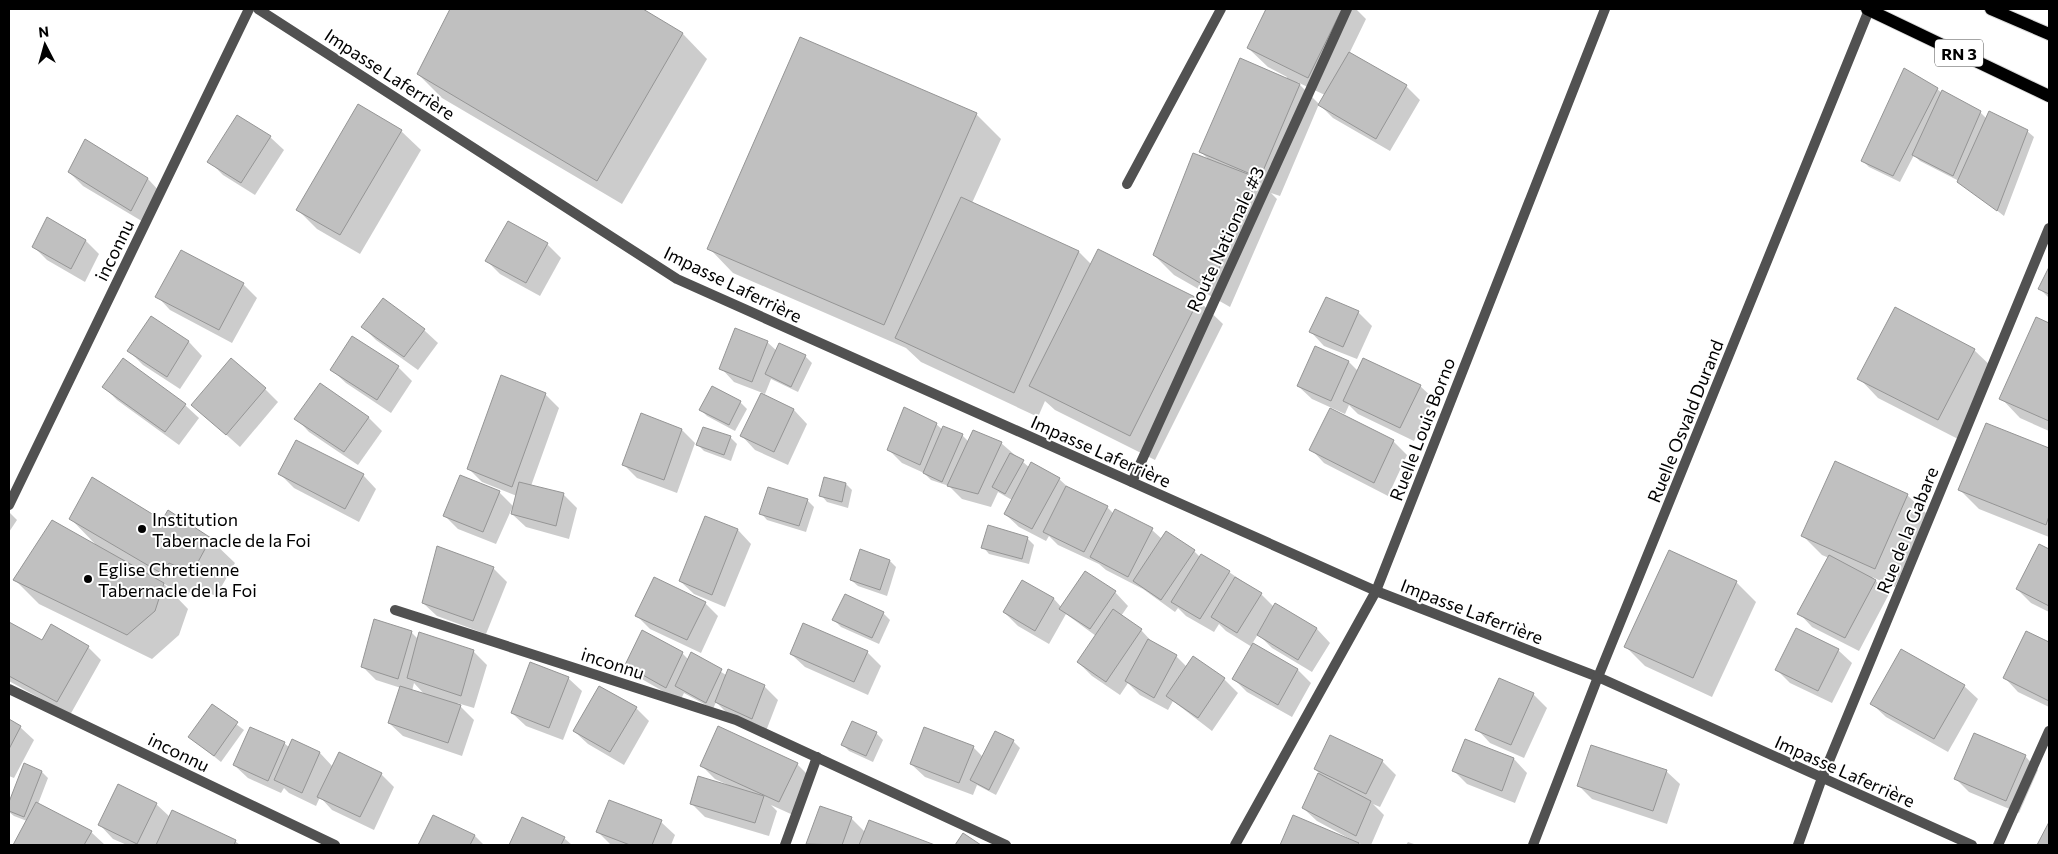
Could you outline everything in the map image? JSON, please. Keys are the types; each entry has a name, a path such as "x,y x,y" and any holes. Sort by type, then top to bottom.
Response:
{"main road":[{"name":"RN 3","path":"1868,9 2049,96"},
{"path":"1992,9 2049,34"}],"street":[{"name":"inconnu","path":"9,506 249,9"},
{"name":"Impasse Laferrière","path":"258,9 677,279 1376,591 1598,676 1972,845"},
{"path":"1127,184 1221,9"},
{"name":"Route Nationale #3","path":"1132,482 1347,9"},
{"name":"Ruelle Louis Borno","path":"1235,845 1376,591 1605,9"},
{"name":"Ruelle Osvald Durand","path":"1533,845 1598,676 1868,9"},
{"name":"Rue de la Gabare","path":"1798,845 1822,778 2049,228"},
{"name":"inconnu","path":"396,610 736,720 1006,845"},
{"name":"inconnu","path":"9,689 335,845"},
{"path":"1998,845 2049,731"},
{"path":"785,845 817,758"}],"building":[{"path":"450,9 643,9 683,33 597,181 417,74"},
{"path":"1266,9 1342,9 1308,78 1247,48"},
{"path":"800,37 977,113 884,325 707,249"},
{"path":"1349,52 1407,85 1376,139 1318,105"},
{"path":"1240,58 1300,84 1260,178 1199,152"},
{"path":"1904,68 1938,88 1893,176 1861,161"},
{"path":"1942,90 1981,111 1953,176 1912,155"},
{"path":"358,104 402,130 340,235 296,210"},
{"path":"1989,111 2028,130 1997,211 1957,182"},
{"path":"237,115 271,136 241,183 207,162"},
{"path":"85,139 148,178 131,211 68,172"},
{"path":"1193,153 1258,178 1210,289 1153,255"},
{"path":"961,197 1079,251 1014,393 895,338"},
{"path":"47,217 86,240 71,269 32,247"},
{"path":"508,221 548,243 526,283 485,261"},
{"path":"1098,249 1199,299 1130,436 1029,386"},
{"path":"181,250 244,283 219,330 155,297"},
{"path":"2049,267 2049,294 2038,289"},
{"path":"1326,297 1359,311 1343,347 1309,332"},
{"path":"383,298 425,329 404,357 361,327"},
{"path":"1895,307 1975,349 1938,420 1857,379"},
{"path":"151,316 189,341 167,377 127,351"},
{"path":"2036,317 2049,323 2049,421 1999,399"},
{"path":"735,328 768,341 752,382 719,369"},
{"path":"352,336 399,366 377,400 330,370"},
{"path":"779,343 806,355 791,387 765,374"},
{"path":"1315,346 1349,361 1331,401 1297,386"},
{"path":"123,358 186,404 165,432 102,387"},
{"path":"231,358 266,388 226,435 191,405"},
{"path":"1363,358 1421,385 1400,428 1343,401"},
{"path":"501,375 546,393 512,487 467,469"},
{"path":"320,383 369,417 344,452 294,419"},
{"path":"712,386 741,401 729,425 699,410"},
{"path":"761,393 794,409 774,452 740,436"},
{"path":"904,407 937,423 920,465 887,450"},
{"path":"1330,408 1394,440 1374,483 1309,450"},
{"path":"641,413 682,429 664,480 622,465"},
{"path":"1986,423 2049,448 2049,516 2046,525 1958,490"},
{"path":"943,426 963,434 942,482 923,473"},
{"path":"703,427 731,436 724,455 696,445"},
{"path":"973,430 1002,442 978,494 947,486"},
{"path":"296,440 364,474 345,509 278,474"},
{"path":"1010,453 1024,460 1005,494 992,487"},
{"path":"1835,461 1908,494 1875,569 1801,536"},
{"path":"1031,462 1060,478 1032,529 1004,514"},
{"path":"460,475 500,491 483,532 443,516"},
{"name":"Institution Tabernacle de la Foi","path":"92,477 162,520 168,510 211,538 192,573 169,563 161,573 69,519"},
{"path":"824,477 846,483 842,502 819,496"},
{"path":"519,482 564,493 556,526 511,514"},
{"path":"1066,486 1108,506 1084,552 1043,532"},
{"path":"768,487 808,499 799,526 759,514"},
{"path":"1115,509 1153,528 1128,577 1090,557"},
{"path":"705,516 738,529 712,595 679,581"},
{"path":"52,520 164,583 155,611 127,635 13,580"},
{"path":"988,525 1028,537 1022,559 981,548"},
{"path":"1166,531 1195,550 1161,600 1133,581"},
{"path":"2039,544 2049,549 2049,606 2016,589"},
{"path":"437,546 494,567 473,621 422,603"},
{"path":"860,549 890,560 880,590 850,580"},
{"path":"1669,550 1737,581 1693,678 1624,647"},
{"path":"1201,554 1230,571 1200,619 1171,602"},
{"path":"1829,555 1876,580 1845,638 1797,614"},
{"path":"1085,571 1116,591 1090,629 1059,609"},
{"path":"654,577 706,602 687,640 635,616"},
{"path":"1235,577 1262,593 1237,633 1211,617"},
{"path":"1022,580 1054,598 1035,631 1003,612"},
{"path":"845,594 884,612 872,638 832,620"},
{"path":"1275,603 1317,628 1298,660 1257,635"},
{"path":"1113,609 1142,629 1106,682 1077,662"},
{"path":"374,619 412,631 398,679 361,667"},
{"path":"9,622 42,640 51,624 89,646 57,702 9,676"},
{"path":"803,623 868,651 854,682 790,654"},
{"path":"1796,628 1839,649 1818,691 1775,670"},
{"path":"642,630 683,652 666,688 625,665"},
{"path":"2026,631 2049,642 2049,701 2003,678"},
{"path":"419,632 474,650 461,696 407,678"},
{"path":"1148,639 1177,655 1154,698 1125,681"},
{"path":"1253,643 1298,669 1278,705 1232,679"},
{"path":"1901,649 1965,685 1934,739 1870,704"},
{"path":"691,652 722,669 706,703 675,686"},
{"path":"1193,656 1225,678 1198,718 1166,696"},
{"path":"530,662 569,677 549,728 511,713"},
{"path":"728,669 765,685 752,719 715,702"},
{"path":"1499,678 1534,693 1511,745 1475,730"},
{"path":"400,686 461,705 448,743 388,723"},
{"path":"599,686 637,707 610,752 573,731"},
{"path":"212,704 238,722 214,756 188,737"},
{"path":"9,719 21,726 9,749"},
{"path":"852,721 877,732 866,756 841,745"},
{"path":"718,726 798,763 779,802 700,766"},
{"path":"250,727 285,742 268,781 233,765"},
{"path":"924,727 974,746 959,783 910,764"},
{"path":"995,731 1014,740 989,790 970,780"},
{"path":"1974,733 2026,755 2006,801 1954,779"},
{"path":"1330,735 1383,760 1366,794 1314,769"},
{"path":"292,739 320,752 302,793 274,780"},
{"path":"1465,739 1514,758 1502,791 1452,771"},
{"path":"1591,745 1667,770 1653,811 1577,786"},
{"path":"339,752 382,773 360,817 317,797"},
{"path":"24,763 42,771 24,817 9,811 9,802"},
{"path":"1318,773 1371,801 1356,836 1302,808"},
{"path":"698,776 764,796 755,823 690,804"},
{"path":"118,784 157,803 137,844 98,825"},
{"path":"609,800 662,820 652,845 630,845 596,832"},
{"path":"36,802 92,831 84,845 13,845"},
{"path":"820,806 852,817 842,845 806,844"},
{"path":"172,810 236,840 234,845 156,845"},
{"path":"433,815 475,835 470,845 418,845"},
{"path":"1293,815 1359,843 1358,845 1280,845"},
{"path":"522,817 565,837 561,845 509,845"},
{"path":"869,820 935,845 859,845"},
{"path":"2049,822 2049,845 2037,845"},
{"path":"963,833 981,845 955,845"}],"place":[{"name":"Institution Tabernacle de la Foi","path":"142,529"},
{"name":"Eglise Chretienne Tabernacle de la Foi","path":"88,579"}]}
